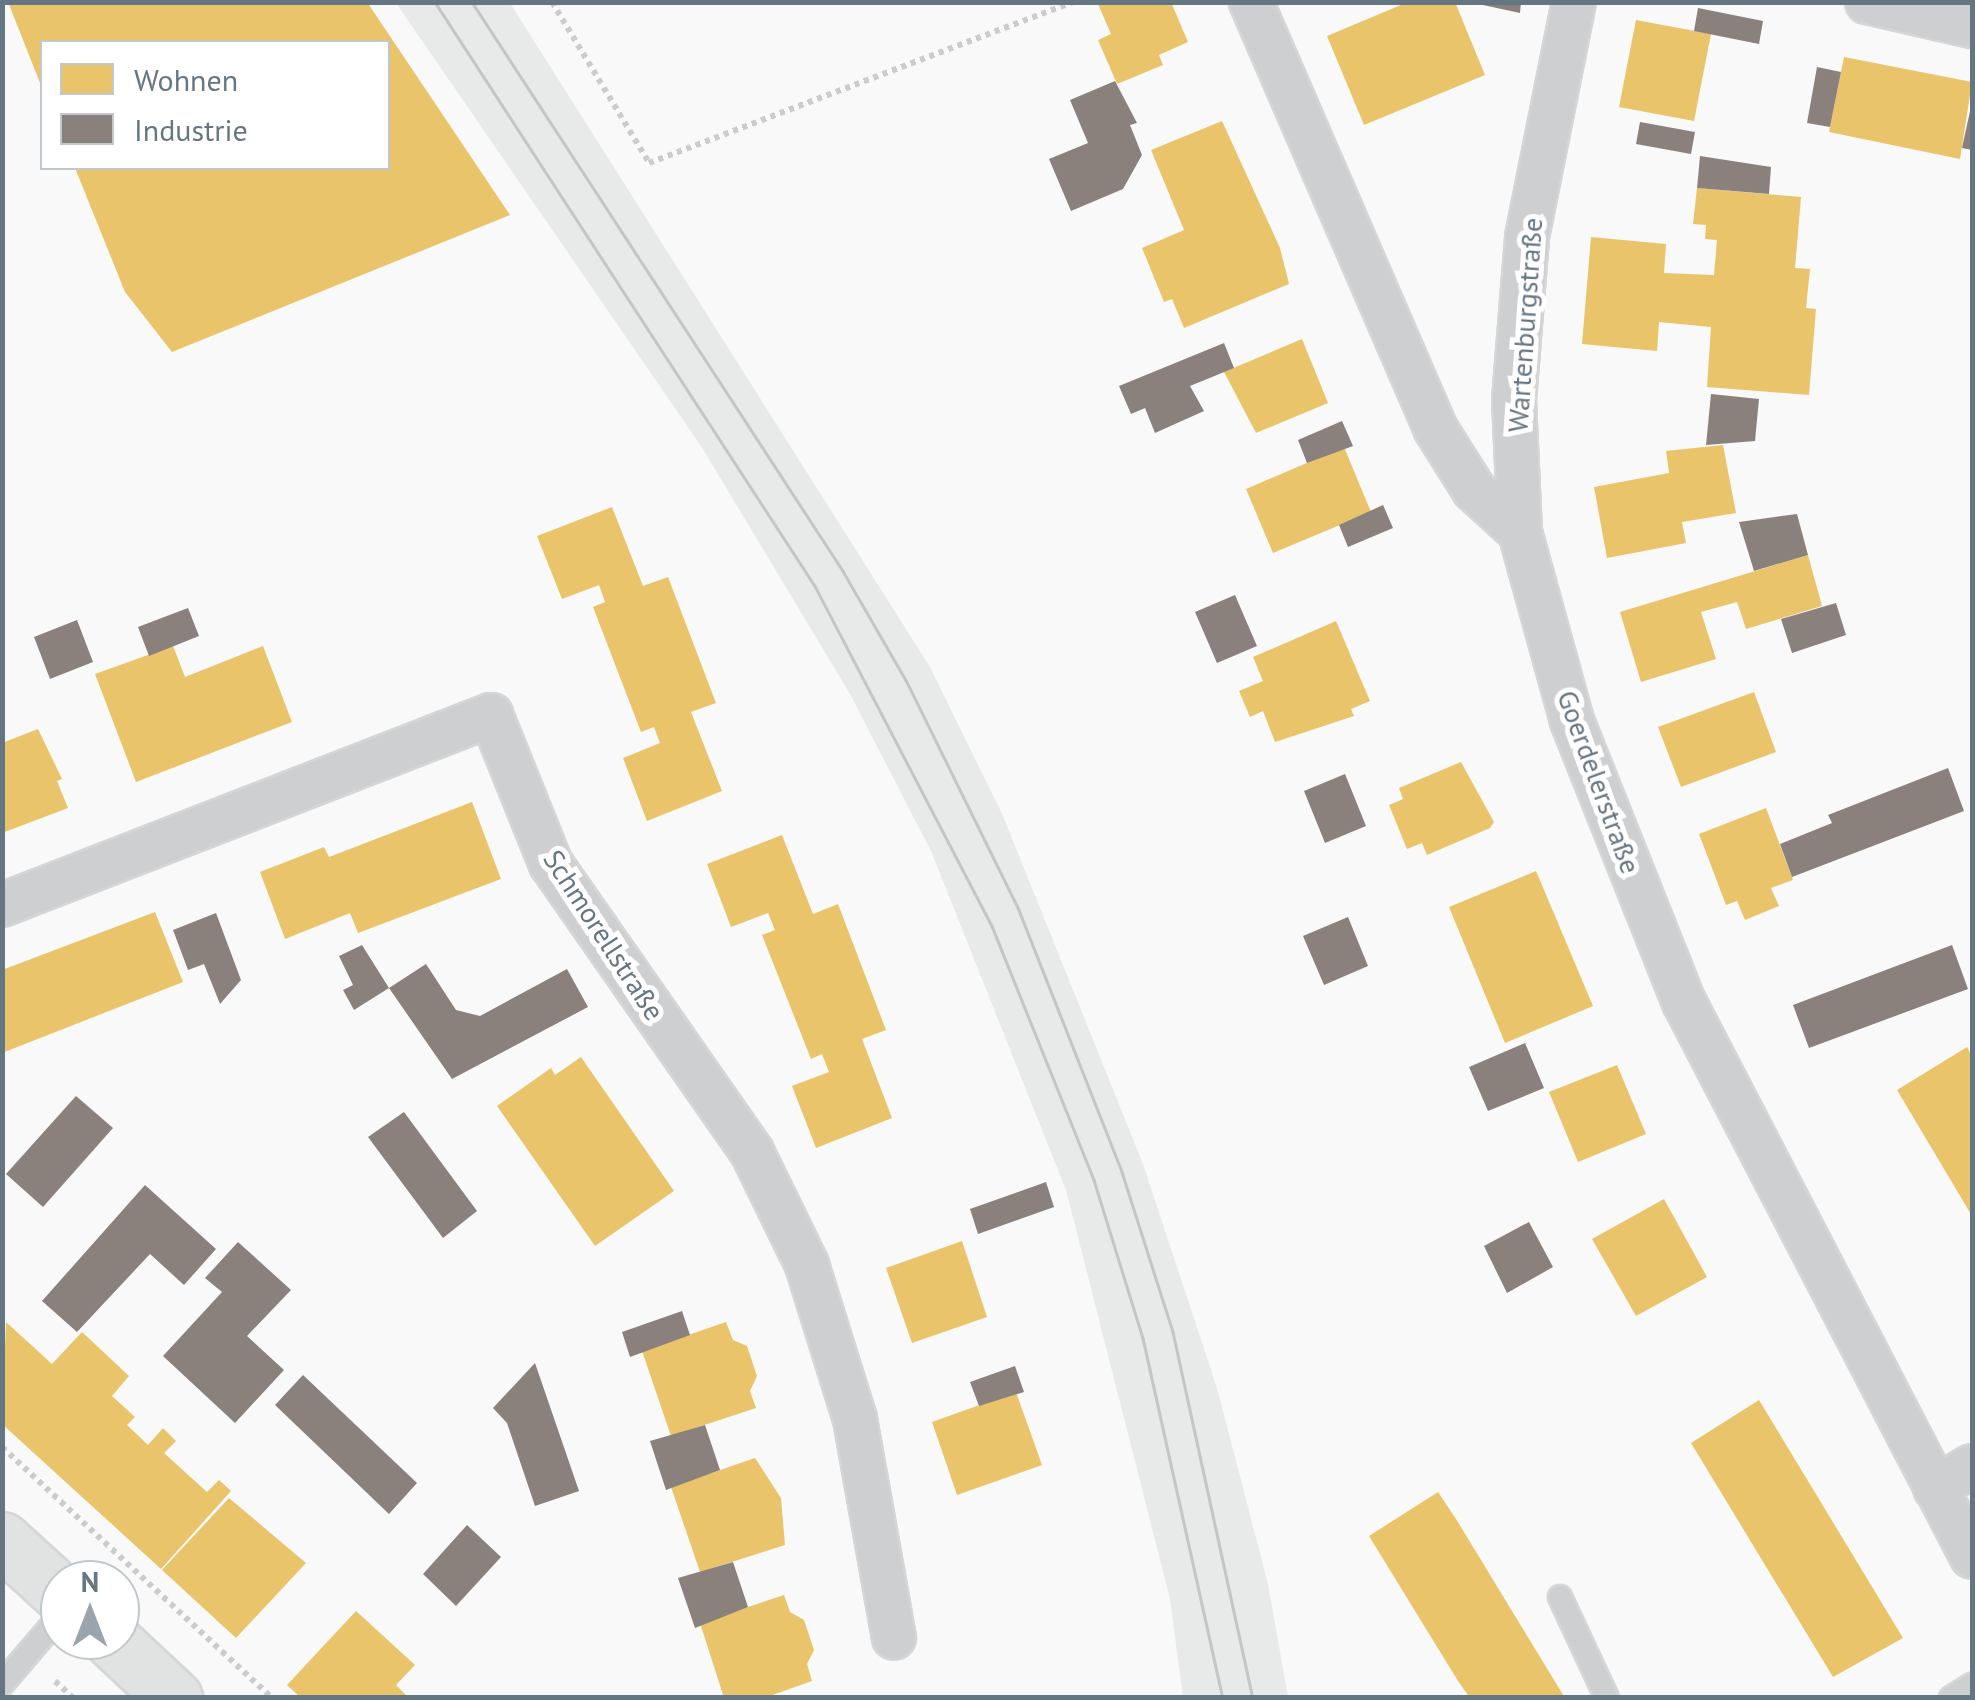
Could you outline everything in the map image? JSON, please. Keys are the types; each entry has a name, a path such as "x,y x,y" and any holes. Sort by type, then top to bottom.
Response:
{"main road":[{"path":"4,1543 40,1574"},
{"path":"133,1660 174,1698"}],"street":[{"path":"1251,2 1435,428 1474,490 1520,532"},
{"name":"Wartenburgstraße","path":"1520,532 1514,400 1527,238 1574,2"},
{"path":"1867,2 1972,26"},
{"name":"Goerdelerstraße","path":"1520,532 1572,721 1684,1002 1972,1557"},
{"name":"Schmorellstraße","path":"2,906 491,715 551,864 752,1152 807,1265 854,1419 894,1638"},
{"path":"1935,1488 1972,1466"}],"lane":[{"path":"1560,1597 1607,1698"},
{"path":"2,1684 40,1639"},
{"path":"1951,1698 1972,1686"}],"path":[{"path":"552,2 649,163 1072,2"},
{"path":"2,1447 272,1698"}],"shaded area":[{"path":"396,3 510,3 930,667 1003,816 1143,1164 1217,1388 1268,1584 1288,1697 1183,1697 1170,1599 1066,1190 931,851 850,694 701,446"}],"building: Wohnen":[{"path":"8,2 367,2 510,215 172,352 125,292 76,170 390,170 390,40 40,40 40,83"},
{"path":"1171,2 1188,42 1159,55 1163,65 1117,84 1098,40 1111,34 1098,4"},
{"path":"1408,2 1455,2 1485,75 1364,125 1327,36"},
{"path":"1636,20 1711,34 1694,121 1619,107"},
{"path":"1844,57 1972,82 1960,159 1829,132"},
{"path":"1222,121 1280,248 1289,284 1184,328 1172,299 1164,302 1142,248 1184,230 1151,150"},
{"path":"1697,188 1801,197 1795,268 1810,269 1806,308 1816,309 1809,395 1707,387 1711,327 1659,322 1657,351 1582,344 1591,237 1666,244 1664,273 1714,275 1717,240 1705,239 1706,225 1693,224"},
{"path":"1302,339 1328,403 1256,433 1224,372"},
{"path":"1723,445 1736,513 1682,522 1686,543 1607,558 1594,487 1669,473 1666,451"},
{"path":"1344,447 1371,512 1273,553 1246,489"},
{"path":"612,507 643,586 668,577 716,703 691,712 722,791 647,821 623,758 660,743 654,727 641,732 593,607 605,602 599,585 562,599 537,536"},
{"path":"1808,555 1822,606 1746,629 1737,602 1701,612 1716,659 1641,682 1620,612"},
{"path":"1336,621 1370,701 1351,709 1354,716 1275,742 1263,711 1250,717 1239,691 1263,681 1253,657"},
{"path":"173,646 185,677 263,646 292,722 136,782 95,674"},
{"path":"1754,692 1776,752 1681,787 1658,727"},
{"path":"38,729 62,779 57,781 68,808 2,833 2,743"},
{"path":"1461,762 1494,822 1490,828 1427,855 1422,843 1407,849 1389,805 1403,799 1399,788"},
{"path":"472,802 501,879 358,933 350,913 285,939 260,872 324,847 329,857"},
{"path":"1766,808 1793,880 1771,888 1779,906 1745,920 1737,901 1726,905 1699,834"},
{"path":"782,835 813,914 838,904 886,1030 862,1039 892,1118 816,1148 792,1086 829,1072 822,1054 811,1059 762,935 775,930 768,913 731,927 707,864"},
{"path":"1536,871 1593,1006 1505,1043 1449,907"},
{"path":"155,912 183,982 2,1053 2,970"},
{"path":"1967,1047 1972,1057 1972,1216 1897,1090"},
{"path":"581,1057 674,1191 595,1246 497,1106 551,1068 555,1075"},
{"path":"1617,1065 1646,1134 1578,1162 1549,1092"},
{"path":"1664,1199 1707,1277 1636,1316 1592,1239"},
{"path":"962,1241 987,1317 912,1343 886,1268"},
{"path":"6,1322 52,1364 82,1332 129,1376 112,1396 135,1417 127,1425 148,1445 163,1428 176,1441 164,1453 207,1492 219,1480 231,1491 161,1569 2,1424"},
{"path":"726,1322 733,1340 747,1346 757,1376 750,1391 756,1408 671,1436 642,1351"},
{"path":"1016,1392 1042,1465 957,1495 932,1422"},
{"path":"1759,1400 1903,1638 1833,1677 1691,1443"},
{"path":"755,1458 781,1498 785,1545 700,1572 671,1487"},
{"path":"1438,1492 1565,1698 1470,1698 1458,1681 1369,1536"},
{"path":"229,1498 306,1563 236,1638 162,1570"},
{"path":"784,1595 790,1612 804,1620 814,1650 807,1664 812,1681 764,1698 724,1698 700,1623"},
{"path":"356,1611 415,1665 396,1685 409,1698 301,1698 287,1685"}],"building: Industrie":[{"path":"1469,2 1521,2 1520,13"},
{"path":"1698,8 1763,21 1759,44 1694,31"},
{"path":"1817,67 1841,72 1830,127 1807,123"},
{"path":"1115,81 1137,123 1130,125 1142,155 1123,189 1071,211 1049,159 1088,143 1070,100"},
{"path":"1972,102 1972,150 1962,148"},
{"path":"1640,122 1695,132 1691,154 1636,144"},
{"path":"1700,156 1771,167 1769,194 1697,188"},
{"path":"1224,343 1234,368 1190,386 1204,411 1155,433 1145,408 1131,414 1119,386"},
{"path":"1711,394 1759,399 1755,441 1706,445"},
{"path":"1342,421 1353,446 1307,463 1298,440"},
{"path":"1383,505 1393,528 1348,547 1339,525"},
{"path":"1797,514 1808,555 1754,571 1739,522"},
{"path":"1235,595 1257,646 1217,663 1195,612"},
{"path":"1836,603 1846,635 1792,653 1781,619"},
{"path":"188,608 199,636 149,656 138,627"},
{"path":"77,620 93,662 50,679 34,637"},
{"path":"1948,768 1964,811 1792,877 1780,844 1832,823 1828,815"},
{"path":"1345,774 1366,826 1325,843 1304,791"},
{"path":"216,913 241,980 220,1004 204,964 188,970 173,930"},
{"path":"1348,917 1368,966 1324,985 1303,936"},
{"path":"362,945 389,988 354,1010 343,990 353,985 339,956"},
{"path":"1952,945 1968,989 1809,1048 1793,1005"},
{"path":"426,964 456,1010 480,1016 567,969 588,1007 452,1079 389,988"},
{"path":"1525,1043 1544,1088 1488,1111 1469,1067"},
{"path":"76,1096 113,1128 43,1207 6,1174"},
{"path":"404,1112 477,1211 443,1238 368,1137"},
{"path":"1046,1182 1054,1207 978,1234 970,1209"},
{"path":"145,1185 216,1249 184,1285 150,1254 77,1332 42,1301"},
{"path":"1529,1222 1553,1267 1507,1293 1484,1246"},
{"path":"238,1242 291,1290 247,1336 284,1370 235,1423 163,1356 222,1292 205,1278"},
{"path":"682,1311 690,1335 630,1357 622,1332"},
{"path":"535,1363 579,1491 535,1506 507,1423 493,1408"},
{"path":"1015,1366 1024,1392 979,1406 970,1382"},
{"path":"303,1375 417,1483 389,1514 275,1405"},
{"path":"705,1425 720,1470 666,1490 650,1441"},
{"path":"467,1525 501,1557 456,1606 423,1574"},
{"path":"733,1562 748,1607 695,1628 678,1578"}],"tram line":[{"path":"435,2 815,586 992,926 1094,1180 1143,1338 1223,1698"},
{"path":"472,2 843,571 906,680 1019,910 1122,1172 1173,1332 1253,1698"}]}
